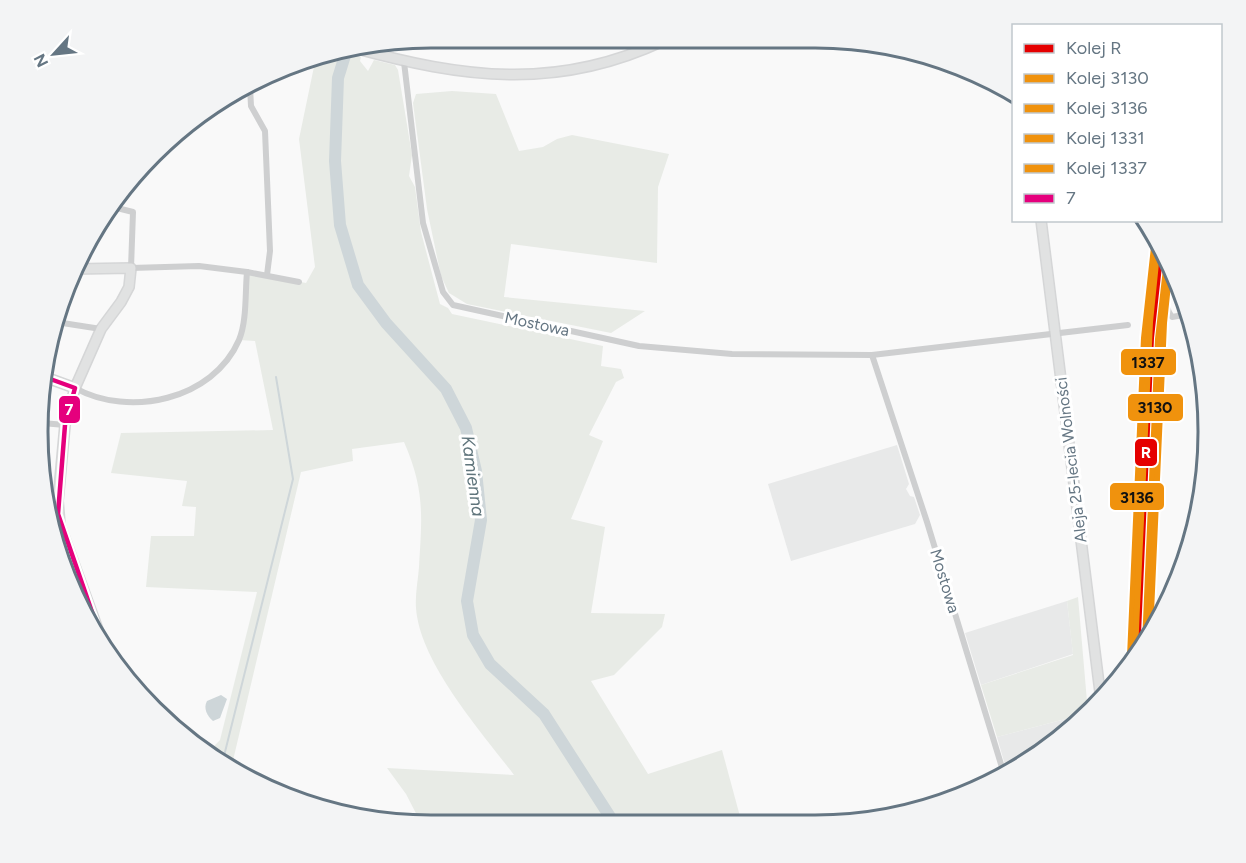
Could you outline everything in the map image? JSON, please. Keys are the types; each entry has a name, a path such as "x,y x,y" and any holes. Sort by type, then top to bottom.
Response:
{"main road":[{"path":"370,53 404,62 489,76 561,72 610,61 644,48"},
{"name":"Aleja 25-lecia Wolności","path":"1041,222 1100,688"},
{"path":"85,269 131,268 129,287 101,329 75,388 65,425 58,514 89,602"},
{"path":"51,379 75,388"}],"street":[{"name":"Mostowa","path":"404,62 423,223 443,292 453,305 660,349 732,354 872,354 1056,335 1128,325"},
{"path":"250,94 250,106 265,131 270,251 267,275"},
{"path":"120,209 133,212 131,268 199,266 267,275 299,282"},
{"path":"75,388 113,400 131,401 167,397 202,385 228,357 239,340 247,272"},
{"path":"1167,281 1167,307 1172,317 1180,316"},
{"path":"64,323 101,329"},
{"name":"Mostowa","path":"872,354 927,522 1002,766"},
{"path":"48,424 65,425"}],"shaded area":[{"path":"355,55 361,57 360,61 368,71 374,60 395,65 398,70 412,155 409,176 415,187 421,232 440,304 448,308 452,314 603,346 601,366 621,369 624,378 616,382 589,435 603,441 571,519 605,527 591,613 665,614 662,627 614,675 591,681 648,774 722,750 740,815 417,814 406,794 387,768 514,775 454,696 428,651 420,629 416,608 421,533 419,489 404,442 352,449 353,461 301,472 233,760 213,747 220,740 257,592 146,587 151,536 194,536 196,507 182,506 187,481 111,473 121,433 273,430 255,341 239,340 247,272 306,283 315,267 299,139 314,66"},
{"path":"452,91 496,94 519,151 543,147 557,139 572,135 669,154 658,187 657,263 511,244 504,297 645,311 611,333 467,304 449,293 441,276 427,209 413,103 416,94"},
{"path":"897,445 909,484 906,489 910,496 914,497 920,515 915,524 791,561 768,484"},
{"path":"1078,597 1087,702 1069,718 997,737 981,685 1073,655 1067,601"},
{"path":"1067,601 1073,654 981,685 965,633"},
{"path":"221,695 227,699 220,718 213,721 206,712 205,706 207,701"},
{"path":"1069,718 1048,736 1005,765 997,737"}],"waterway":[{"name":"Kamienna","path":"344,58 338,78 335,161 340,225 358,285 386,323 446,389 466,428 476,471 481,520 467,601 473,635 490,664 544,714 609,815"},
{"path":"224,754 293,479 276,377"}],"rail line":[{"name":"3136","path":"1130,649 1144,338 1153,253"},
{"name":"1337","path":"1135,641 1150,322 1156,259"},
{"name":"R","path":"1138,637 1151,338 1159,264"},
{"name":"3130","path":"1146,625 1158,339 1165,277"},
{"name":"1331","path":"1151,615 1164,323 1168,283"}],"transit line":[{"name":"7","path":"51,379 75,388 65,425 58,514 89,602"}]}
